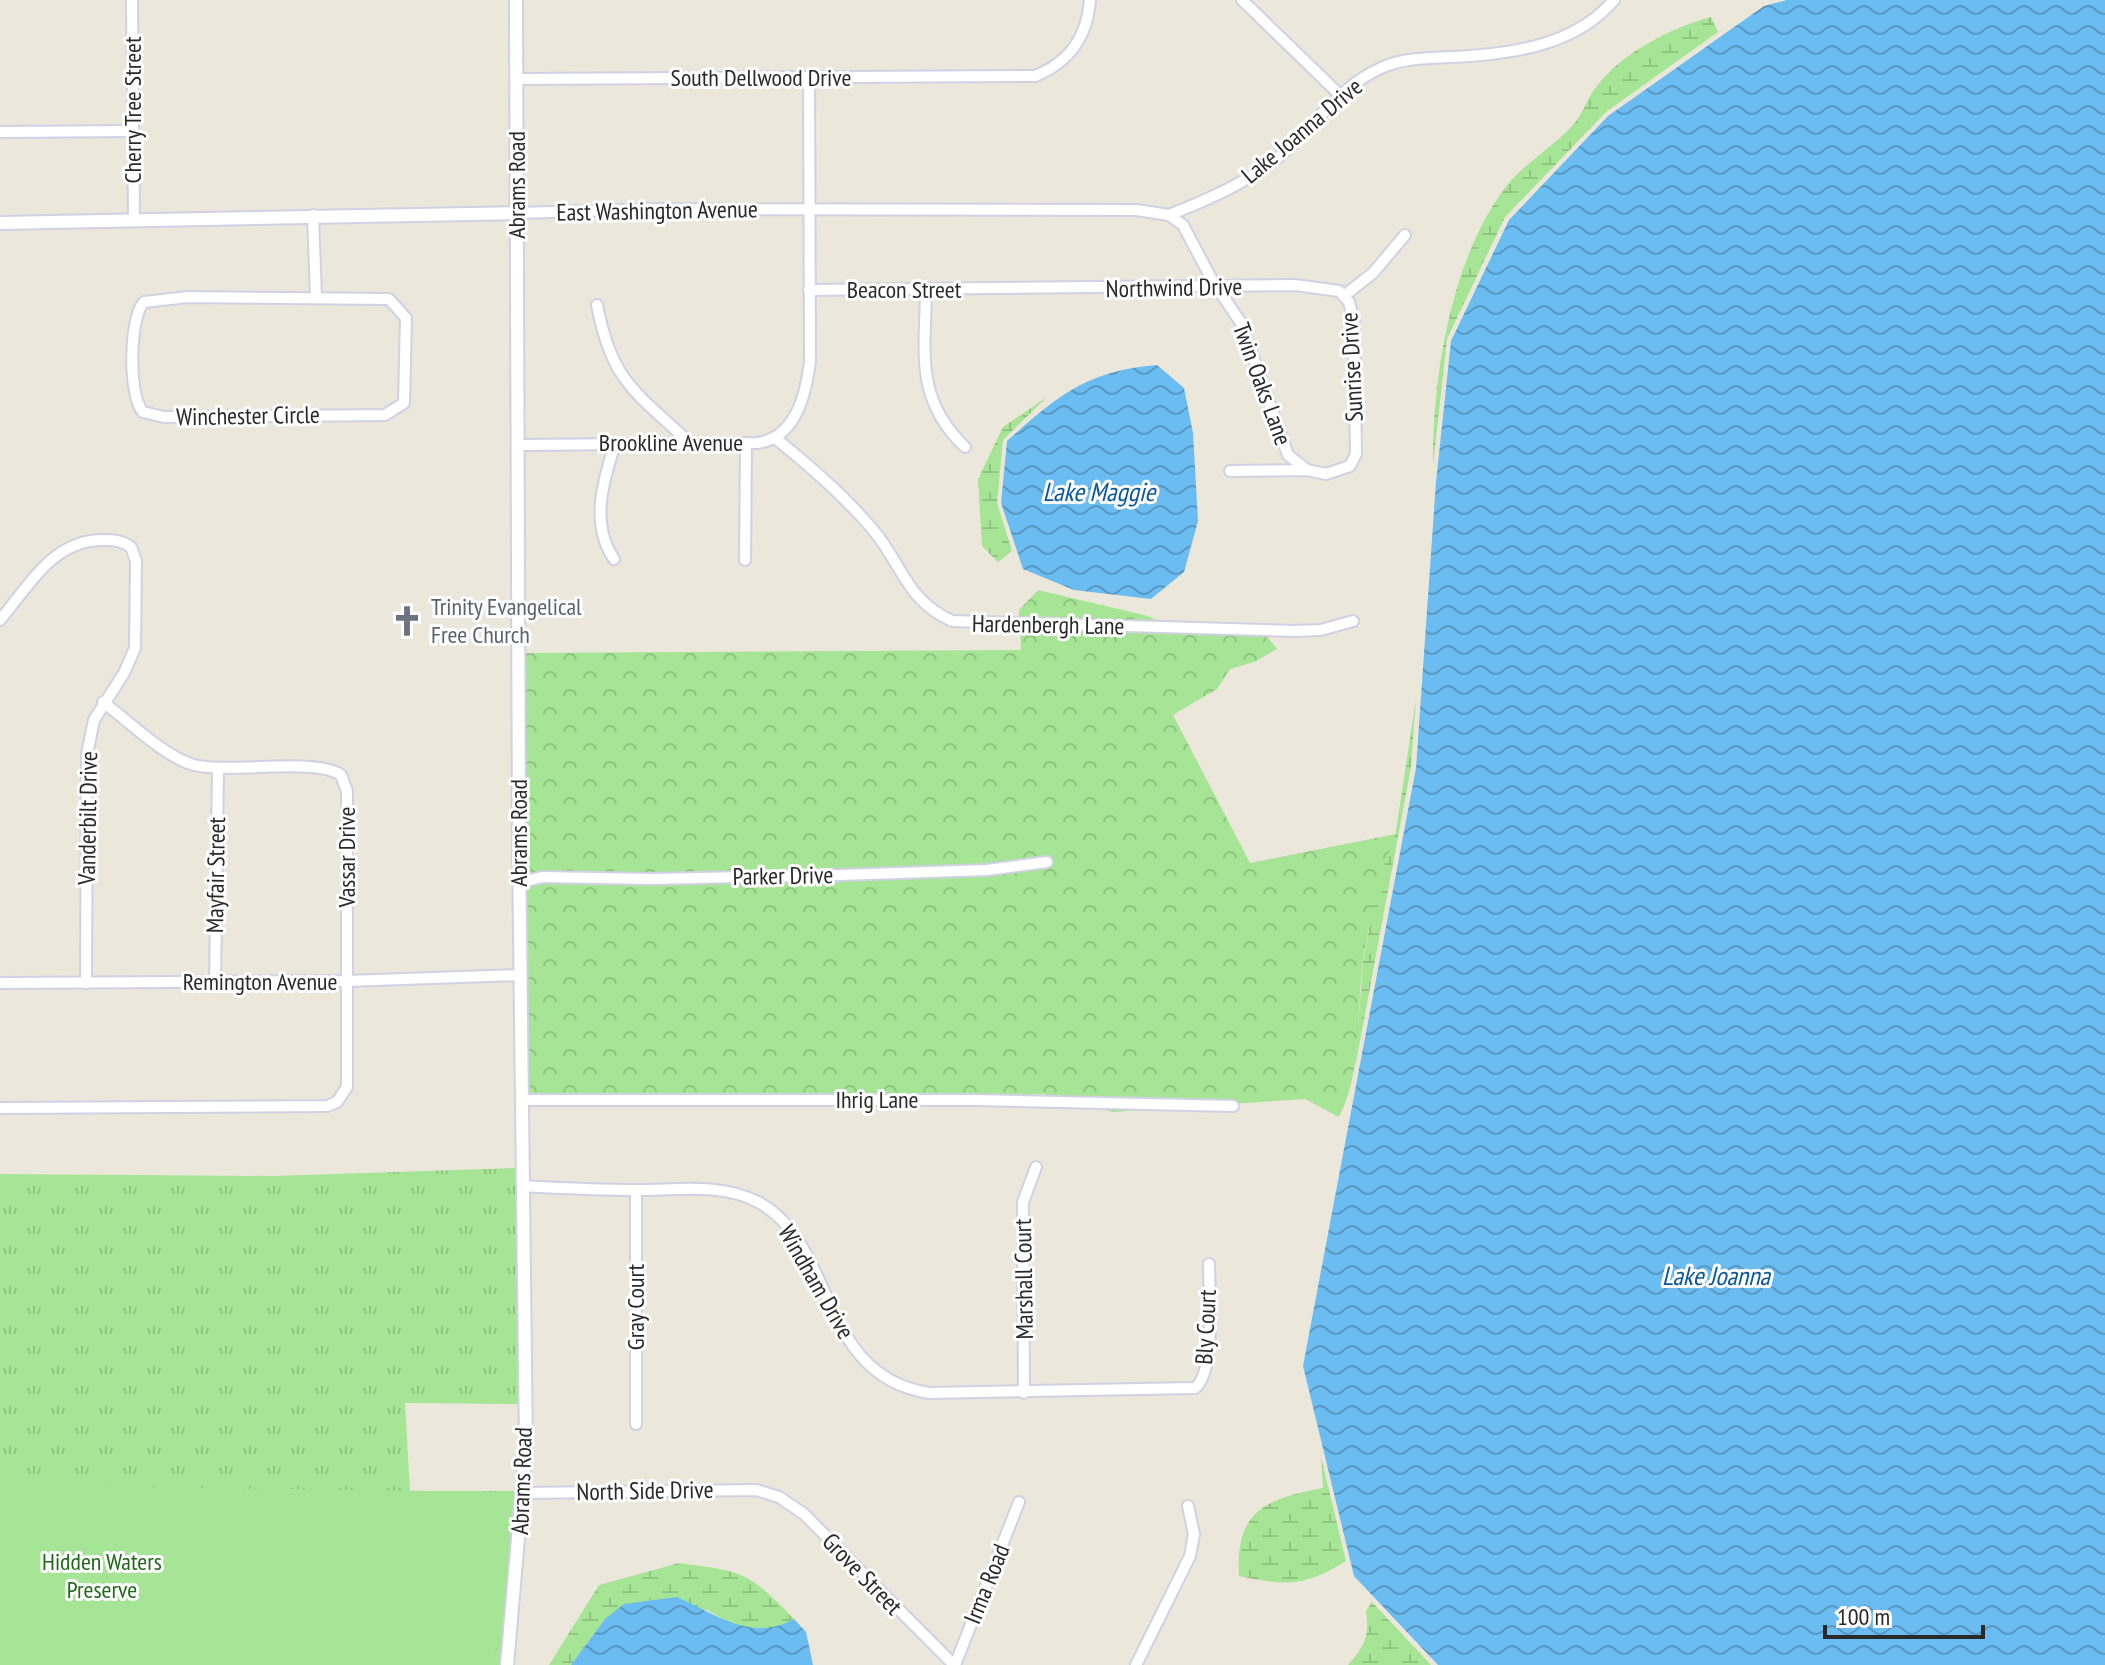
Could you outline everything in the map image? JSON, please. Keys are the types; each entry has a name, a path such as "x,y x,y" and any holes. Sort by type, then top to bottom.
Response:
{"street":[{"name":"Cherry Tree Street","path":"132,0 134,219"},
{"name":"Abrams Road","path":"507,1665 524,1493 516,0"},
{"name":"South Dellwood Drive","path":"518,79 1004,78 1046,71 1072,52 1086,27 1090,0"},
{"path":"1242,0 1340,95"},
{"name":"Lake Joanna Drive","path":"1169,215 1204,201 1256,173 1306,132 1340,95 1378,69 1396,63 1515,52 1538,46 1584,25 1610,2"},
{"name":"Brookline Avenue","path":"519,445 746,443 775,438 797,412 808,382 809,78"},
{"path":"0,132 133,131"},
{"name":"East Washington Avenue","path":"0,223 313,215 810,209 1136,210 1169,215"},
{"path":"313,215 316,297"},
{"name":"Twin Oaks Lane","path":"1169,215 1183,225 1218,288 1231,303 1247,337 1288,455 1307,470"},
{"name":"Sunrise Drive","path":"1307,470 1326,474 1342,471 1350,466 1356,454 1354,322 1345,295 1373,273 1405,235"},
{"name":"Northwind Drive","path":"1000,290 1302,285 1336,289 1345,295"},
{"name":"Beacon Street","path":"809,290 1000,290"},
{"path":"926,291 927,388 938,418 965,447"},
{"name":"Winchester Circle","path":"316,297 383,297 396,302 404,312 407,331 406,394 400,408 385,415 164,417 151,415 138,407 135,399 134,323 144,302 166,298 316,297"},
{"path":"597,305 609,355 621,378 691,444"},
{"name":"Hardenbergh Lane","path":"775,438 813,469 872,528 918,599 952,621 1294,631 1321,630 1353,621"},
{"path":"745,560 746,443"},
{"path":"614,559 605,545 601,518 606,472 615,444"},
{"path":"1230,471 1307,470"},
{"name":"Vanderbilt Drive","path":"0,620 63,548 84,540 118,540 130,546 136,561 135,648 124,673 103,702 92,728 87,754 86,983"},
{"name":"Vassar Drive","path":"0,1108 327,1106 337,1102 348,1080 347,791 341,775 321,768 218,769 181,760 103,702"},
{"name":"Mayfair Street","path":"215,982 218,769"},
{"name":"Parker Drive","path":"519,883 542,877 652,879 920,873 987,870 1047,862"},
{"name":"Remington Avenue","path":"0,983 347,981 520,975"},
{"name":"Ihrig Lane","path":"521,1100 978,1100 1233,1106"},
{"name":"Marshall Court","path":"1024,1393 1023,1202 1036,1167"},
{"name":"Windham Drive","path":"522,1186 728,1191 772,1211 796,1236 828,1304 857,1351 893,1382 929,1393 1197,1387"},
{"name":"Gray Court","path":"636,1190 636,1424"},
{"name":"Bly Court","path":"1197,1387 1207,1364 1209,1264"},
{"name":"North Side Drive","path":"524,1493 766,1491"},
{"name":"Grove Street","path":"766,1491 804,1514 955,1665"},
{"name":"Irma Road","path":"955,1665 1019,1502"},
{"path":"1136,1665 1190,1556 1194,1534 1188,1506"}],"green space":[{"path":"1711,17 1718,32 1606,112 1505,217 1447,339 1433,466 1436,396 1448,321 1458,284 1486,217 1512,179 1575,122 1594,90 1617,65 1663,35"},
{"path":"1047,397 1003,440 997,503 1012,551 998,562 982,546 978,479 1003,427"},
{"path":"1038,590 1148,616 1174,629 1257,624 1277,649 1254,662 1230,669 1217,689 1173,715 1250,863 1396,834 1366,944 1355,1061 1347,1099 1339,1117 1305,1099 1113,1112 1043,1094 527,1102 525,653 1021,650 1019,610"},
{"path":"1416,699 1411,767 1355,1068 1363,962 1378,881 1395,837"},
{"path":"516,1168 520,1404 405,1403 410,1491 519,1491 501,1665 322,1665 0,1497 0,1174 273,1176"},
{"path":"1321,1457 1346,1561 1318,1576 1294,1582 1270,1582 1239,1576 1242,1536 1249,1522 1270,1503 1323,1488"},
{"name":"Hidden Waters Preserve","path":"0,1485 518,1492 494,1665 0,1665"},
{"path":"679,1563 744,1576 794,1619 778,1628 741,1629 707,1610 605,1619 571,1665 549,1665 599,1585"},
{"path":"1372,1602 1431,1665 1348,1665 1364,1641 1366,1611"}],"water":[{"name":"Lake Joanna","path":"1787,0 2105,0 2105,1665 1438,1665 1354,1576 1303,1366 1416,768 1436,482 1451,341 1509,220 1608,116 1764,6"},
{"name":"Lake Maggie","path":"1157,365 1184,388 1193,433 1198,521 1184,572 1151,599 1074,590 1023,569 1001,503 1007,441 1058,398 1075,388 1111,373"},
{"path":"677,1597 720,1618 749,1627 779,1626 794,1619 806,1632 813,1665 571,1665 605,1619 624,1604"}],"place":[{"name":"Trinity Evangelical Free Church","path":"407,621"}]}
